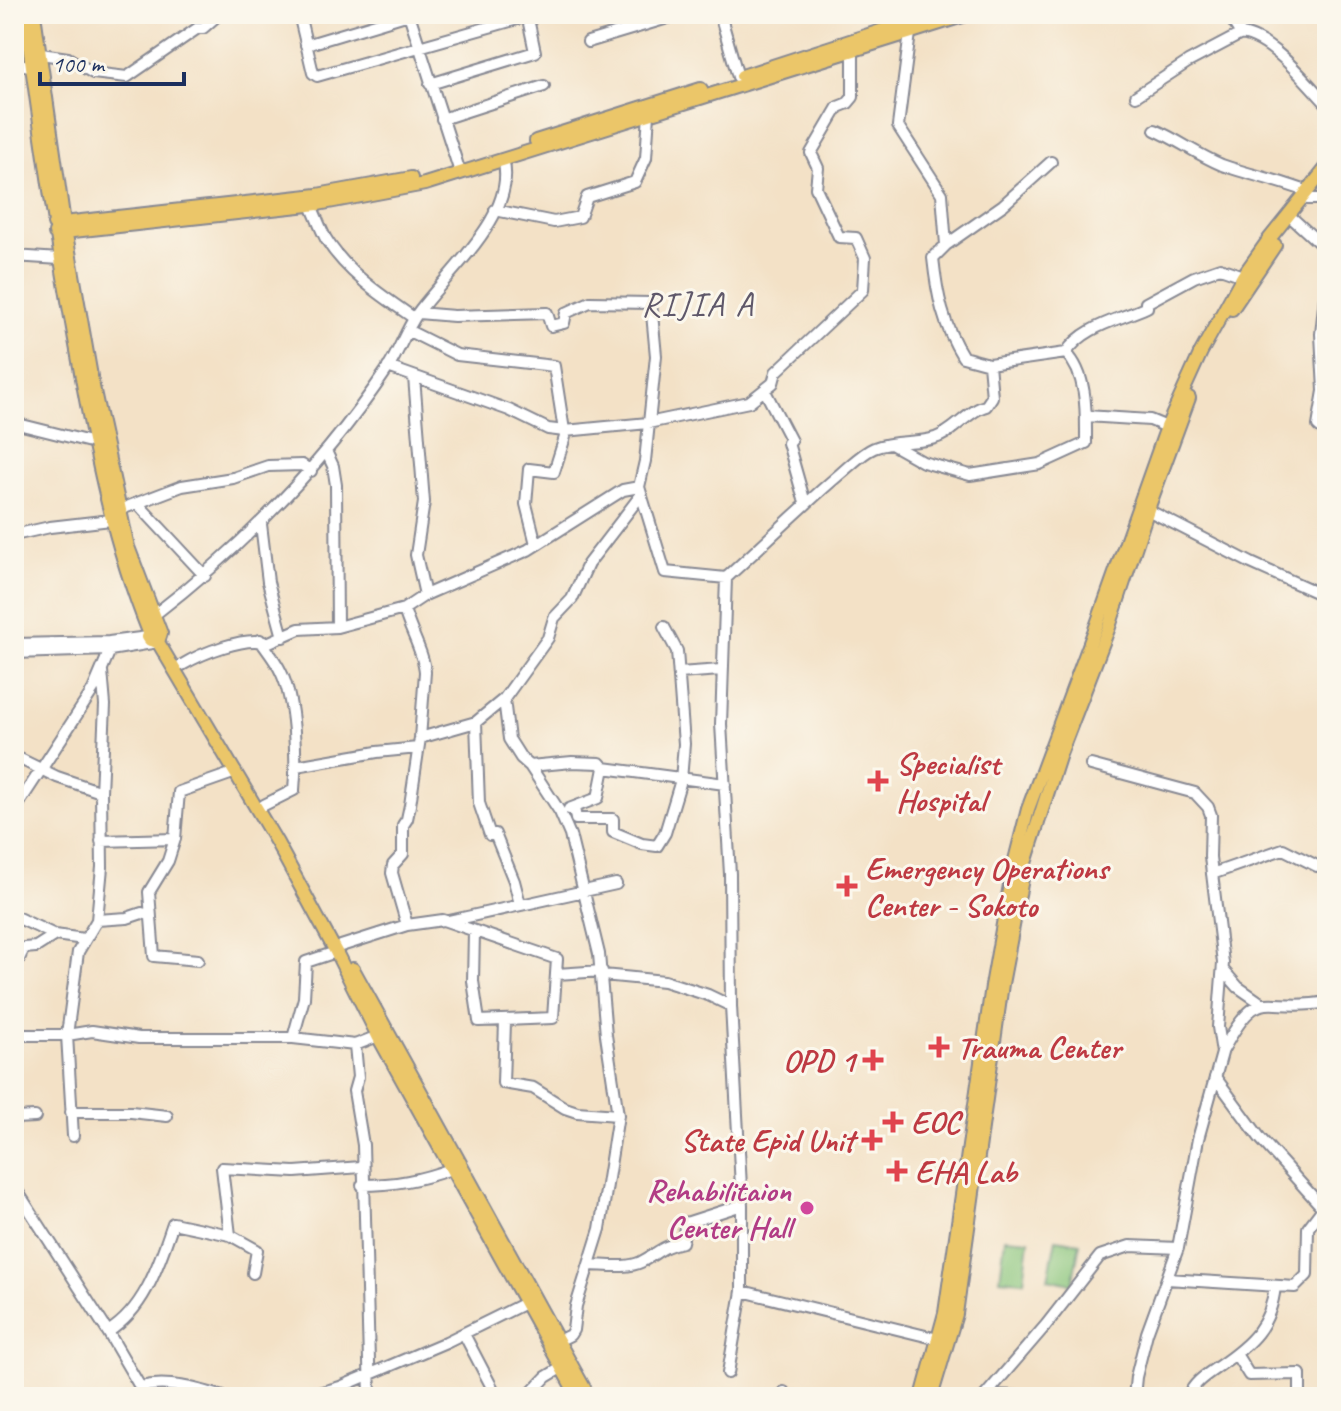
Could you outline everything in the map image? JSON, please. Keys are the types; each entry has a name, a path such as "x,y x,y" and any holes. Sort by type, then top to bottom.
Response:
{"main road":[{"path":"25,14 94,443 115,515 154,615 155,635 182,665 264,805 339,949 378,1036 578,1397"},
{"path":"34,14 61,200 60,228"},
{"path":"589,1397 339,949 155,635 125,570 92,382 65,258 86,226 317,195 423,176 738,77 893,20 933,14"},
{"path":"60,228 311,205 425,184 969,14"},
{"path":"931,1397 956,1314 1002,984 1025,863 1060,754 1109,627 1167,427 1201,352 1243,276 1327,167"},
{"path":"922,1397 945,1313 984,1033 1013,868 1028,809 1143,507 1209,352 1229,313 1306,195 1327,177"},
{"path":"61,200 70,213 86,226"}],"street":[{"path":"41,54 63,56 93,73 127,77 198,28 203,28 219,14"},
{"path":"299,14 313,73 317,76 530,15 535,52 430,84"},
{"path":"306,45 409,14 458,166"},
{"path":"588,42 681,14"},
{"path":"720,14 738,77"},
{"path":"1228,14 1241,34 1262,42 1283,58 1327,104"},
{"path":"910,33 898,126 942,194 946,245"},
{"path":"1136,96 1188,62 1241,34"},
{"path":"388,367 509,410 548,429 565,431 648,423 749,402 765,391 773,383 776,372 863,290 865,258 856,238 839,237 816,188 818,168 811,153 838,107 853,97 853,49"},
{"path":"14,64 32,66"},
{"path":"442,119 544,86"},
{"path":"495,210 554,222 580,217 587,197 635,182 646,160 649,114"},
{"path":"1155,130 1176,139 1198,155 1246,173 1262,175 1306,195 1327,199"},
{"path":"154,615 205,576 261,524 311,471 388,367 416,315 474,245 495,210 504,187 507,172 503,159"},
{"path":"1051,162 1003,205 946,245 933,258 940,310 950,336 963,357 989,364 1066,353 1075,340 1102,324 1147,307 1146,303 1194,277 1220,268 1243,276"},
{"path":"296,766 419,743 476,722 504,699 548,638 554,618 572,599 588,564 640,491 656,356 651,303 590,302 566,313 564,323 551,326 547,313 416,315 374,291 346,264 327,239 311,205"},
{"path":"1293,219 1327,250"},
{"path":"14,256 65,258"},
{"path":"1327,278 1321,334 1324,391 1318,426 1326,433 1327,444"},
{"path":"409,331 457,355 554,366 565,437 554,472 529,469 526,504 536,544"},
{"path":"891,444 923,462 970,475 1040,464 1071,451 1086,443 1086,416 1079,373 1066,353"},
{"path":"728,1373 742,1291 742,1205 731,1006 730,874 721,733 726,578 805,503 865,453 891,444 940,437 978,408 990,403 989,364"},
{"path":"414,377 424,502 416,555 425,595"},
{"path":"765,391 791,441 788,443 805,503"},
{"path":"1086,416 1150,420 1167,427"},
{"path":"14,423 94,443"},
{"path":"326,451 333,466 336,485 337,627"},
{"path":"14,535 115,515 182,486 233,478 274,465 302,465 311,471"},
{"path":"182,665 207,652 260,640 267,643 305,628 337,627 404,609 425,595 536,544 623,490 640,491"},
{"path":"640,491 665,572 726,578"},
{"path":"137,503 205,576"},
{"path":"1143,507 1251,563 1327,597"},
{"path":"261,524 268,582 283,637"},
{"path":"404,609 424,663 419,743 410,805 403,825 403,854 393,865 392,873 407,925"},
{"path":"574,808 576,819 613,819 613,832 642,844 657,846 665,833 681,780 684,744 677,651 664,627"},
{"path":"14,644 109,642 155,635"},
{"path":"14,653 110,650 155,635"},
{"path":"260,640 283,676 295,735 296,766 294,790 264,805"},
{"path":"14,811 43,770 102,671 110,650"},
{"path":"679,673 721,670"},
{"path":"73,1136 67,1035 78,952 97,920 105,705 102,671"},
{"path":"504,699 509,739 560,812 570,835 602,973 606,1035 618,1115 600,1229 576,1306 572,1333 558,1341"},
{"path":"476,722 481,815 490,835 495,834 520,904"},
{"path":"14,756 101,792"},
{"path":"530,766 600,763 604,768 725,784"},
{"path":"1091,765 1195,793 1211,815 1212,874 1224,971 1218,1027 1222,1053"},
{"path":"560,812 598,798 604,768"},
{"path":"198,960 154,956 149,892 168,861 175,839 179,792 236,772"},
{"path":"101,841 175,839"},
{"path":"1212,874 1283,849 1317,866 1327,867"},
{"path":"293,1038 304,998 306,962 407,925 449,921 616,884"},
{"path":"97,920 127,918 142,913 149,915"},
{"path":"14,916 55,935 84,939"},
{"path":"449,921 557,959 553,1018 479,1021 473,981 474,932"},
{"path":"14,965 24,948 36,947 55,935"},
{"path":"1224,971 1238,987 1261,1003 1315,1005 1327,1002"},
{"path":"557,974 602,973 664,981 731,1006"},
{"path":"1134,1397 1147,1333 1178,1248 1198,1139 1222,1053 1238,1023 1261,1003"},
{"path":"505,1022 503,1083 533,1088 577,1112 618,1115"},
{"path":"14,1035 67,1035 92,1031 139,1038 293,1038 355,1045 378,1036"},
{"path":"355,1045 358,1077 354,1091 363,1145 361,1167 370,1397"},
{"path":"1167,1279 1295,1287 1307,1275 1308,1228 1325,1205 1260,1138 1215,1077"},
{"path":"71,1112 131,1112 167,1116"},
{"path":"14,1118 35,1117"},
{"path":"230,1235 222,1168 295,1172 361,1167"},
{"path":"362,1185 400,1184 451,1169"},
{"path":"14,1186 143,1392 156,1383 224,1397"},
{"path":"589,1265 642,1261 665,1245 682,1242 686,1223 742,1205"},
{"path":"108,1332 123,1322 142,1299 160,1263 173,1223 230,1235 257,1250 253,1273"},
{"path":"985,1396 1100,1256 1130,1246 1178,1248"},
{"path":"1188,1397 1199,1379 1236,1354 1265,1324 1275,1286"},
{"path":"742,1291 938,1339"},
{"path":"304,1397 332,1390 464,1334 525,1303"},
{"path":"464,1334 497,1397"},
{"path":"1236,1354 1249,1375 1300,1374 1300,1397"},
{"path":"527,1397 546,1377 561,1368"},
{"path":"985,1396 1049,1397"}],"green space":[{"path":"1005,1238 1029,1240 1024,1281 1000,1279"},
{"path":"1056,1239 1080,1243 1072,1284 1048,1279"}],"place":[{"name":"Specialist Hospital","path":"878,781"},
{"name":"Emergency Operations Center - Sokoto","path":"847,886"},
{"name":"Trauma Center","path":"939,1047"},
{"name":"OPD 1","path":"873,1060"},
{"name":"EOC","path":"893,1122"},
{"name":"State Epid Unit","path":"872,1140"},
{"name":"EHA Lab","path":"897,1171"},
{"name":"Rehabilitaion Center Hall","path":"807,1208"}],"district":[{"name":"RIJIA A","path":"698,303"}]}
